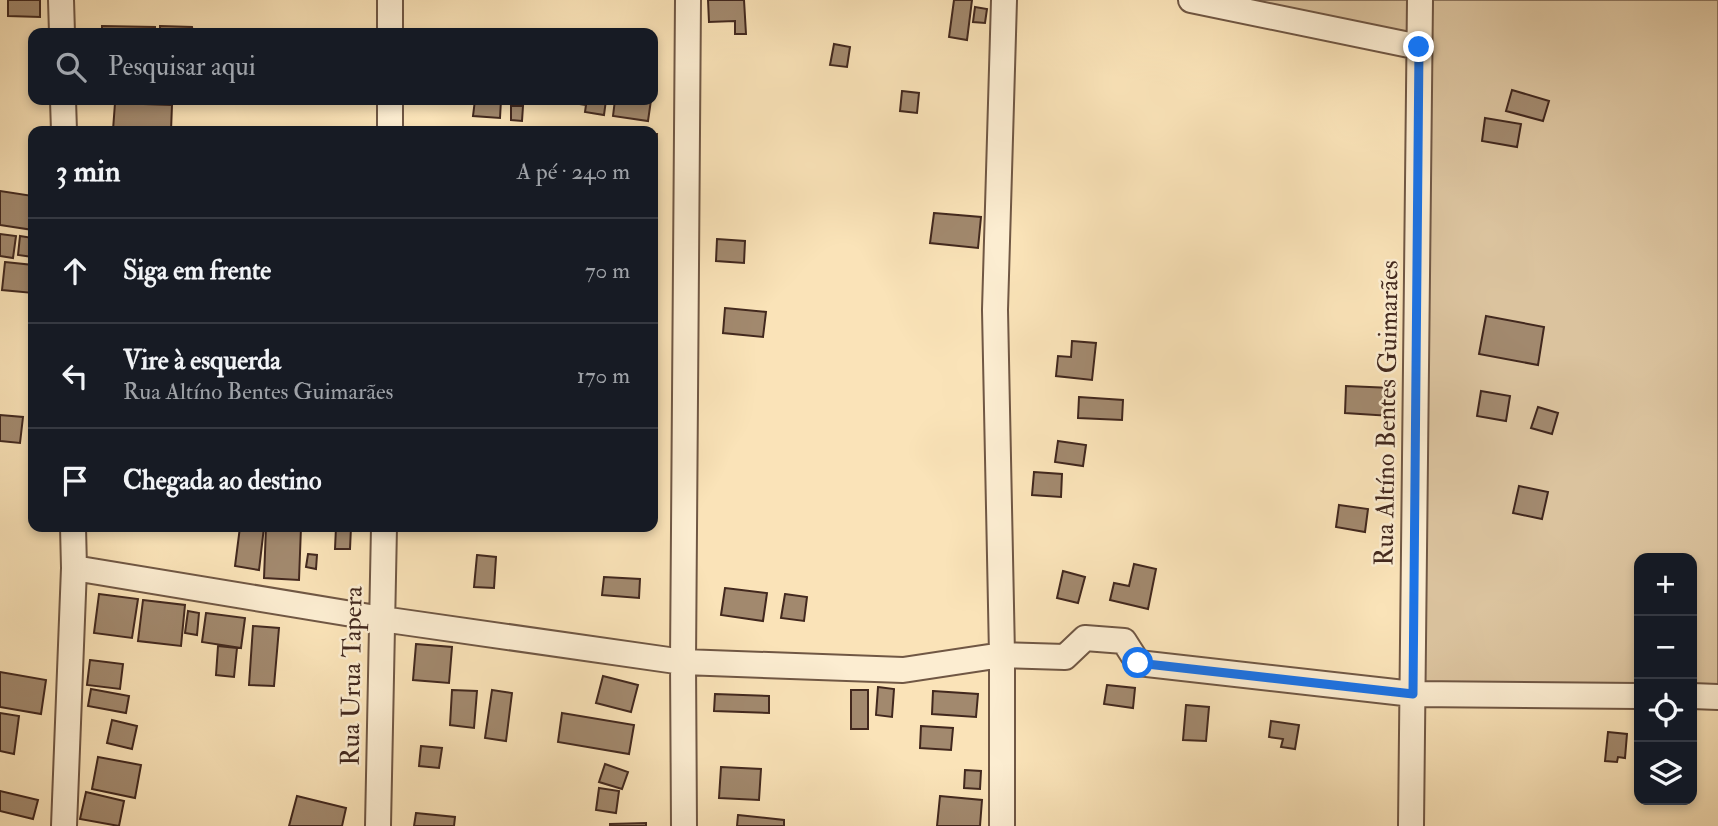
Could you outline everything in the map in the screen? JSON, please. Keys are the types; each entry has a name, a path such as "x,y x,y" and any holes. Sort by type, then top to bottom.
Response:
{"street":[{"path":"61,0 62,28"},
{"path":"390,0 390,28"},
{"path":"684,826 688,0"},
{"path":"1002,826 1002,655 995,310 1004,0"},
{"path":"1191,0 1419,47"},
{"name":"Rua Altíno Bentes Guimarães","path":"1410,826 1420,0"},
{"path":"63,105 64,126"},
{"path":"390,105 390,126"},
{"path":"64,826 73,532"},
{"name":"Rua Urua Tapera","path":"378,826 384,532"},
{"path":"74,568 382,619 683,662 904,670 1002,655 1065,657 1085,638 1125,641 1138,663 1413,694 1634,696"},
{"path":"1697,696 1718,696"}],"shaded area":[{"path":"1232,0 1411,0 1412,36"},
{"path":"1433,0 1718,0 1718,692 1697,692 1697,553 1634,553 1634,692 1418,691 1429,65"}],"building":[{"path":"8,0 40,0 40,17 8,16"},
{"path":"708,0 744,0 746,34 735,34 735,21 709,22"},
{"path":"954,0 972,0 967,40 949,37"},
{"path":"975,7 987,9 985,23 973,22"},
{"path":"102,26 155,27 155,28"},
{"path":"160,26 192,28 160,28"},
{"path":"834,44 850,47 847,67 830,65"},
{"path":"1512,90 1549,101 1543,121 1506,111"},
{"path":"902,91 919,93 917,113 900,111"},
{"path":"115,105 172,105 171,126 113,126"},
{"path":"474,105 501,105 500,118 473,116"},
{"path":"586,105 605,105 604,115 585,112"},
{"path":"614,105 650,105 648,121 613,116"},
{"path":"511,106 523,106 522,121 511,120"},
{"path":"1485,118 1521,124 1517,147 1482,141"},
{"path":"0,191 28,195 28,229 0,225"},
{"path":"934,213 981,217 978,248 930,243"},
{"path":"0,234 16,236 13,258 0,256"},
{"path":"20,236 28,237 28,256 18,255"},
{"path":"717,239 745,241 744,263 716,261"},
{"path":"5,262 28,264 28,293 2,290"},
{"path":"725,308 766,312 763,337 723,333"},
{"path":"1486,316 1544,327 1538,365 1479,354"},
{"path":"1072,341 1096,343 1092,380 1056,376 1058,356 1071,357"},
{"path":"1346,386 1392,388 1391,416 1345,413"},
{"path":"1481,391 1510,396 1506,421 1477,416"},
{"path":"1079,397 1123,400 1122,420 1078,418"},
{"path":"1538,407 1558,413 1552,434 1531,428"},
{"path":"0,415 23,417 20,443 0,441"},
{"path":"1058,441 1086,445 1083,466 1055,462"},
{"path":"1034,472 1062,474 1061,497 1032,495"},
{"path":"1519,486 1548,492 1542,519 1513,513"},
{"path":"1339,505 1368,509 1365,532 1336,527"},
{"path":"239,532 263,532 259,570 235,566"},
{"path":"266,532 301,532 299,580 264,578"},
{"path":"336,532 351,532 350,549 335,549"},
{"path":"308,554 317,555 316,569 306,567"},
{"path":"477,555 496,557 494,588 474,587"},
{"path":"1134,564 1156,569 1148,609 1110,600 1114,583 1129,586"},
{"path":"1063,571 1085,577 1078,603 1057,598"},
{"path":"604,577 640,579 639,598 602,595"},
{"path":"725,588 767,593 763,621 721,615"},
{"path":"99,594 138,599 132,638 94,633"},
{"path":"785,594 807,597 804,621 781,618"},
{"path":"143,600 185,605 181,646 138,641"},
{"path":"188,611 199,613 197,635 185,633"},
{"path":"206,613 245,618 241,648 202,642"},
{"path":"253,626 279,628 274,686 249,685"},
{"path":"416,644 452,647 449,683 413,680"},
{"path":"218,646 237,648 234,677 216,675"},
{"path":"90,660 123,664 120,689 87,685"},
{"path":"0,672 46,680 41,714 0,707"},
{"path":"603,676 638,685 631,712 596,703"},
{"path":"1107,685 1135,688 1133,708 1104,704"},
{"path":"878,687 894,689 892,717 876,715"},
{"path":"91,689 129,696 126,713 88,706"},
{"path":"452,690 477,691 474,728 450,725"},
{"path":"492,690 512,693 506,741 485,738"},
{"path":"851,690 868,690 868,729 851,729"},
{"path":"933,691 978,694 976,717 932,714"},
{"path":"715,694 769,696 769,713 714,711"},
{"path":"1186,705 1209,707 1206,741 1183,740"},
{"path":"0,713 19,716 14,754 0,751"},
{"path":"562,713 634,725 629,754 558,742"},
{"path":"112,720 137,726 132,749 107,743"},
{"path":"1271,721 1299,725 1295,749 1281,747 1283,739 1269,737"},
{"path":"921,726 953,728 951,750 920,748"},
{"path":"1608,732 1627,734 1625,758 1618,757 1617,762 1605,761"},
{"path":"421,746 442,748 439,768 419,766"},
{"path":"98,757 141,765 135,798 92,789"},
{"path":"605,764 628,772 622,789 599,782"},
{"path":"721,767 761,769 759,800 719,798"},
{"path":"965,770 981,771 980,789 964,788"},
{"path":"599,788 619,791 616,813 596,810"},
{"path":"0,791 38,800 33,819 0,811"},
{"path":"86,792 124,801 119,826 80,819"},
{"path":"297,796 346,808 342,826 289,826"},
{"path":"940,796 982,800 980,826 937,826"},
{"path":"416,813 455,817 454,826 414,826"},
{"path":"738,815 784,820 784,826 737,826"},
{"path":"646,823 646,826 610,826 610,824"}],"route":[{"path":"1138,663 1413,694 1419,47"}]}
